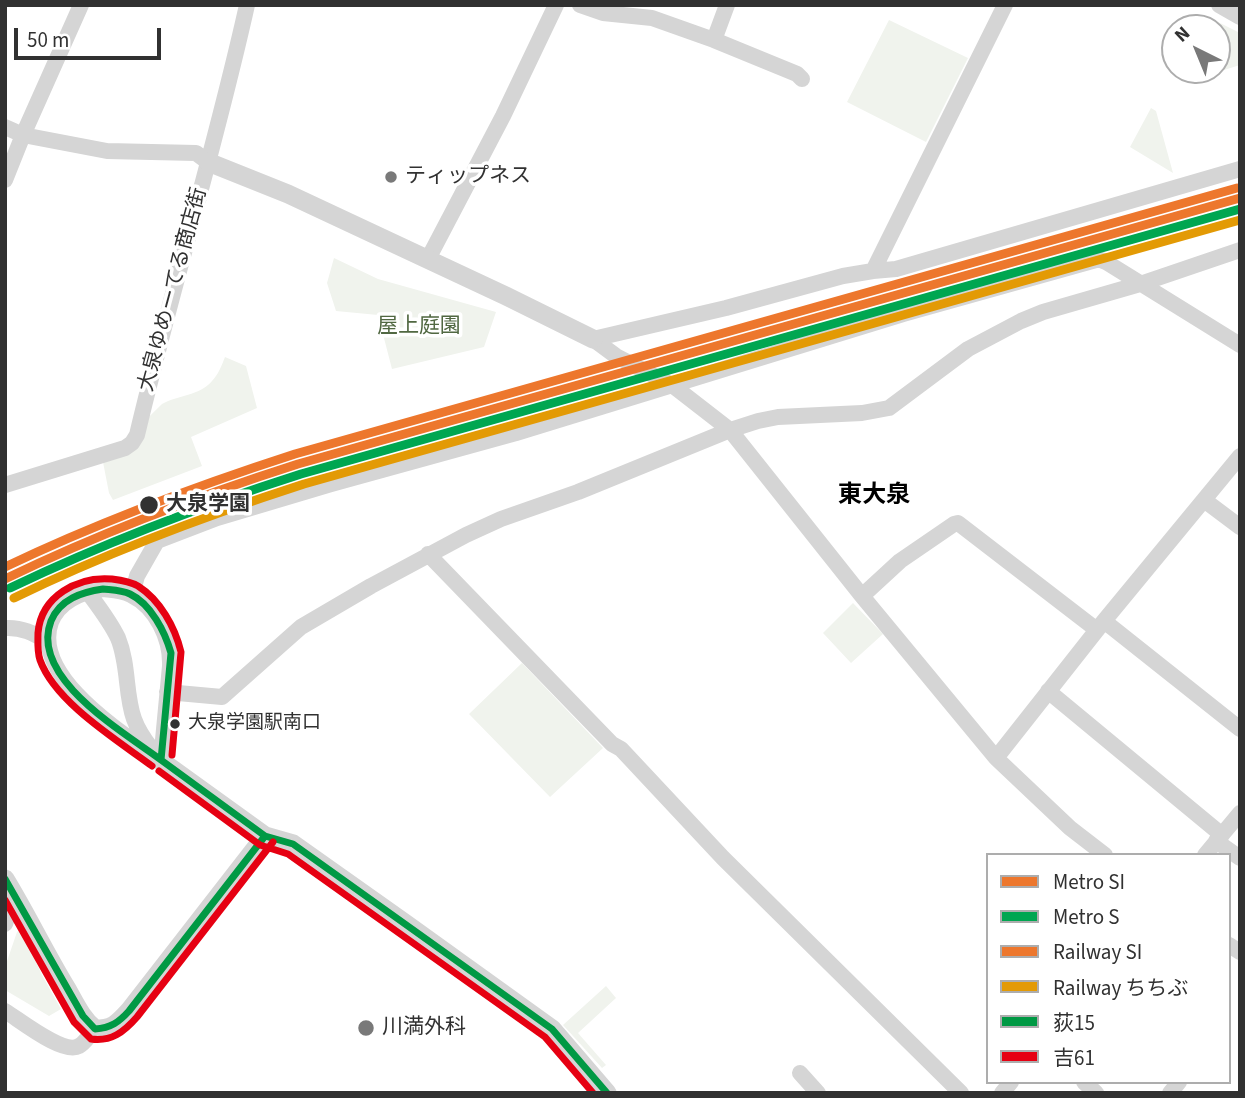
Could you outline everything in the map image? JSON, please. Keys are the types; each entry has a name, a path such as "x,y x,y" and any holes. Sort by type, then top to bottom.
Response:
{"street":[{"path":"5,180 80,5"},
{"name":"大泉ゆめーてる商店街","path":"5,485 125,448 137,435 247,5"},
{"path":"428,259 503,116 556,5"},
{"path":"580,5 603,13 652,18 714,40 797,74 802,79"},
{"path":"714,40 727,5"},
{"path":"873,271 1005,5"},
{"path":"1219,5 1240,17"},
{"path":"5,127 23,135 107,151 196,153 208,162 288,194 593,339 616,356 672,385 730,430 996,758 1070,828 1102,853"},
{"path":"593,339 726,309 843,276 896,269 1240,169"},
{"path":"167,692 222,697 301,627 428,554 502,519 578,492 730,430 778,417 862,413 889,408 968,349 996,333 1043,312 1140,284 1240,250"},
{"path":"132,595 137,576 157,541 217,518 516,433 903,314 1096,260 1106,262 1240,345"},
{"path":"996,758 1240,456"},
{"path":"1204,500 1240,527"},
{"path":"862,596 900,561 958,523 1240,729"},
{"path":"428,554 612,744 621,749 723,858 961,1093"},
{"path":"161,761 171,653 167,639 152,613 132,595 103,589 87,591 73,597 54,614 49,627 50,656 61,675 92,709 161,761 265,836 293,844 552,1030 607,1093"},
{"path":"87,591 118,638 127,671 134,721 142,737 161,761"},
{"path":"5,628 18,627 48,642"},
{"path":"1048,691 1240,858"},
{"path":"1207,853 1240,813"},
{"path":"5,879 83,1017 95,1029 106,1029 117,1024 129,1011 265,836"},
{"path":"5,1011 55,1043 68,1048 79,1046 95,1029"},
{"path":"800,1073 818,1093"}],"green space":[{"path":"889,20 968,58 926,142 847,102"},
{"path":"1231,28 1240,33 1240,65 1231,68"},
{"path":"1151,108 1156,111 1173,173 1130,147"},
{"name":"屋上庭園","path":"334,258 378,279 496,312 484,347 392,369 378,315 336,311 327,283"},
{"path":"225,357 246,366 257,408 191,437 202,466 113,500 103,462 162,404 207,386 216,376"},
{"path":"853,603 883,634 851,663 823,633"},
{"path":"522,663 603,748 550,797 469,714"},
{"path":"21,929 61,1009 49,1016 5,990 5,967 17,932"},
{"path":"606,986 616,998 578,1033 606,1065 602,1068 563,1025"}],"metro line":[{"name":"SI","path":"5,579 150,516 298,464 1240,198"},
{"name":"S","path":"10,588 153,526 301,474 1240,209"}],"rail line":[{"name":"SI","path":"5,567 148,506 295,454 1237,188"},
{"name":"ちちぶ","path":"14,598 157,536 304,484 1240,220"}],"transit line":[{"name":"吉61","path":"152,766 88,719 59,691 48,676 39,657 38,633 46,609 63,591 74,585 99,579 125,581 146,592 166,615 181,652 172,755"},
{"name":"荻15","path":"103,589 130,594 144,604 161,628 171,653 161,760 104,719 84,701 66,683 54,663 48,642 55,613 72,598 103,589"},
{"name":"荻15","path":"161,760 265,836 293,844 552,1029 607,1093"},
{"name":"吉61","path":"159,771 260,845 288,854 545,1037 593,1093"},
{"name":"荻15","path":"5,879 83,1016 95,1029 114,1024 129,1011 265,836"},
{"name":"吉61","path":"5,900 74,1022 91,1039 105,1039 122,1031 137,1017 273,842"}],"place":[{"name":"ティップネス","path":"391,177"},
{"name":"大泉学園","path":"149,505"},
{"name":"大泉学園駅南口","path":"175,724"},
{"name":"川満外科","path":"366,1028"}],"district":[{"name":"東大泉","path":"874,497"}]}
